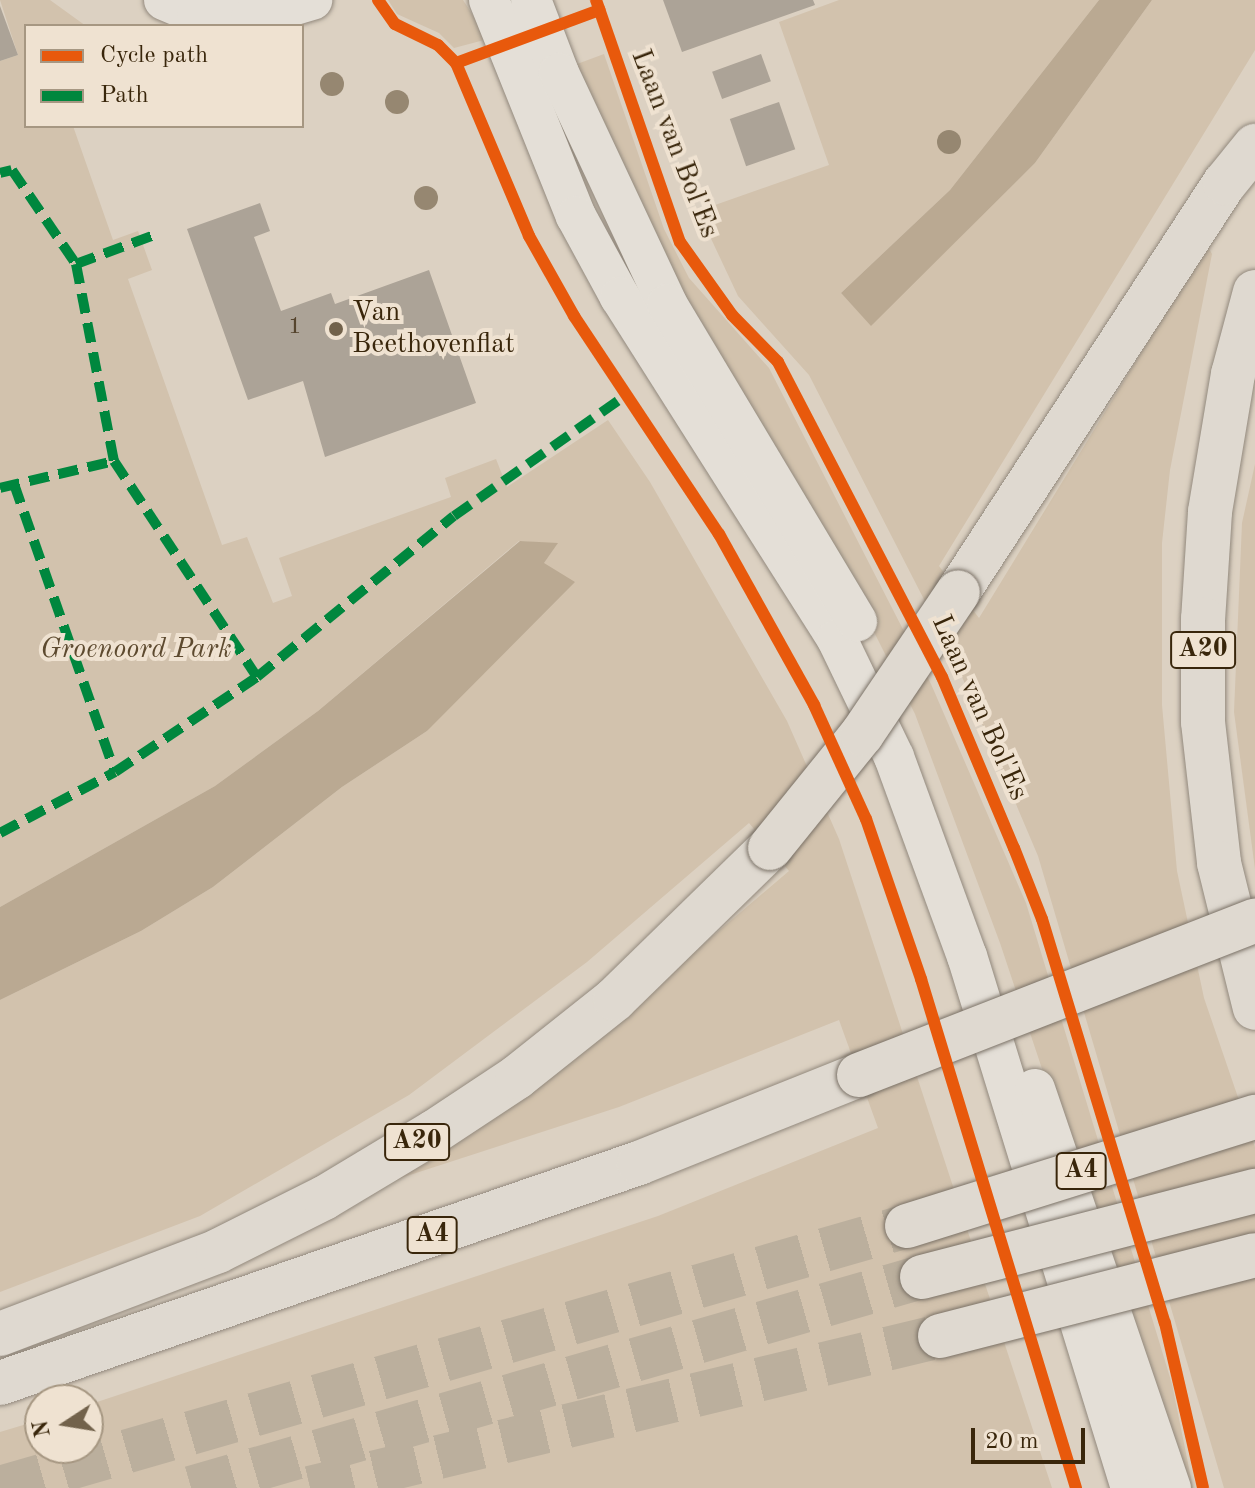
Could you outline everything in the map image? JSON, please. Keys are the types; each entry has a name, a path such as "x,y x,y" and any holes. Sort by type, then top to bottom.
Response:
{"highway":[{"name":"A20","path":"0,1334 218,1251 324,1198 434,1132 517,1077 615,999 770,848 862,734 1225,183 1255,146"},
{"name":"A20","path":"1255,292 1233,374 1210,512 1203,619 1203,722 1219,863 1255,1008"},
{"name":"A4","path":"0,1383 639,1163 1255,921"},
{"name":"A4","path":"907,1226 1255,1117"},
{"name":"A4","path":"922,1277 1255,1191"},
{"path":"940,1336 1255,1255"}],"street":[{"path":"164,0 197,14 226,8 251,18 312,0"},
{"path":"489,0 576,216 620,297 837,639 894,757 967,956 1143,1485"},
{"path":"531,0 559,73 667,304 861,630 923,763 961,862 1143,1485"}],"green space":[{"name":"Groenoord Park","path":"0,0 50,0 83,24 24,24 24,128 74,128 113,240 138,231 152,270 128,279 222,545 247,537 273,603 292,596 279,558 451,497 445,478 496,459 507,487 608,420 650,482 787,721 839,839 1052,1488 0,1488 0,1432 24,1425 24,1464 104,1464 104,1400 658,1216 878,1128 839,1020 619,1107 379,1185 626,1010 789,871 749,823 587,962 409,1095 200,1216 0,1292 0,1000 141,931 213,887 342,787 427,731 557,544 519,541 318,711 215,786 0,907 0,61 18,55"},
{"path":"388,0 463,0 488,39 454,48 439,33 397,14"},
{"path":"839,0 1099,0 950,190 841,293 871,325 1035,163 1152,0 1255,0 1255,50 939,566 979,618 1207,245 1212,254 1170,470 1162,543 1162,705 1177,871 1204,998 1255,1147 1255,1488 1224,1488 1038,856 954,658 809,375 738,296 698,211 829,165 779,22"},
{"path":"604,54 664,229 689,278 769,368 931,684 1026,903 1172,1384 1193,1488 1182,1488 1000,943 915,714 873,630 759,442 569,67"},
{"path":"1255,464 1255,869 1234,712 1242,523"}],"shaded area":[{"path":"1099,0 1152,0 1035,163 871,326 841,293 950,190"},
{"path":"520,541 558,543 544,563 575,582 427,731 342,787 213,887 141,931 0,1000 0,907 215,786 318,711"}],"building":[{"path":"663,0 813,0 815,5 682,52"},
{"path":"0,6 18,55 0,61"},
{"path":"761,54 771,81 722,99 712,72"},
{"path":"779,102 795,149 746,166 730,119"},
{"name":"Van Beethovenflat","path":"260,203 270,231 254,237 281,311 331,293 335,304 429,270 476,403 325,457 303,381 248,400 187,229"}],"tunnel":[{"path":"0,1488 907,1226"},
{"path":"191,1488 922,1277"},
{"path":"310,1488 940,1336"}],"marked path":[{"path":"0,173 12,170 76,264 114,461"},
{"path":"76,264 157,234"},
{"path":"0,833 115,772 257,677 454,516 626,395"},
{"path":"0,488 114,461 257,677"},
{"path":"14,484 115,772"}],"cycle path":[{"path":"378,0 395,24 438,45 456,63 529,236 574,316 719,534 814,705 866,819 921,979 1076,1488"},
{"name":"Laan van Bol'Es","path":"596,0 680,242 732,315 778,362 942,677 1014,848 1042,919 1165,1323 1203,1488"},
{"path":"456,63 599,10"}],"place":[{"name":"Van Beethovenflat","path":"336,329"}]}
